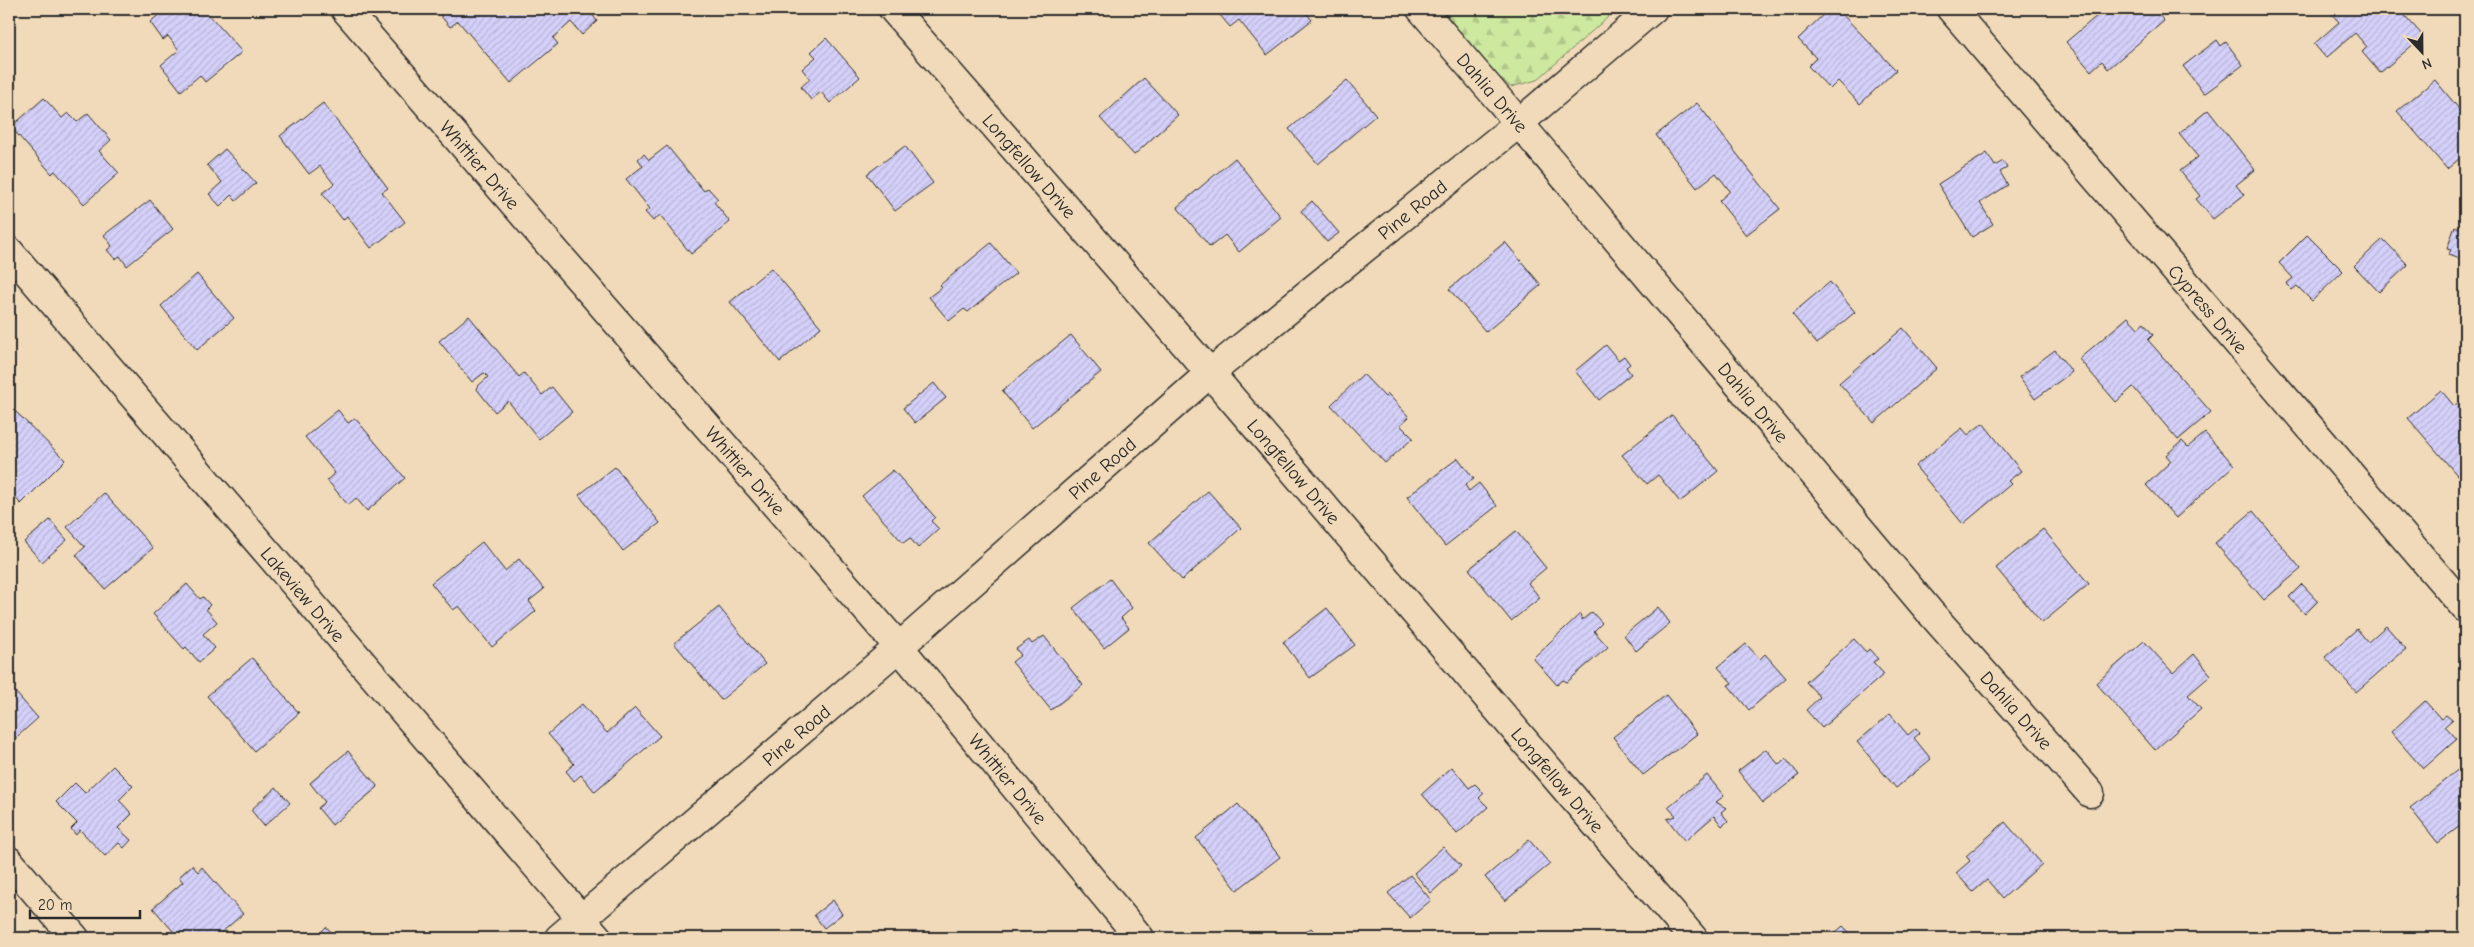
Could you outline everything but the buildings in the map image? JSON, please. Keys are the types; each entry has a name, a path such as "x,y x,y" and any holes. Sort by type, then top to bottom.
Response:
{"street":[{"name":"Whittier Drive","path":"345,9 900,647 1140,938"},
{"name":"Longfellow Drive","path":"893,9 1210,373 1693,938"},
{"name":"Dahlia Drive","path":"1421,9 1519,122 1929,611 2090,794"},
{"name":"Pine Road","path":"559,938 589,929 900,647 1210,373 1519,122 1653,9"},
{"name":"Cypress Drive","path":"1951,9 2465,608"},
{"name":"Lakeview Drive","path":"9,251 589,929"},
{"path":"9,861 75,938"}],"green space":[{"path":"1442,9 1617,9 1537,80 1511,87 1489,69"}]}
